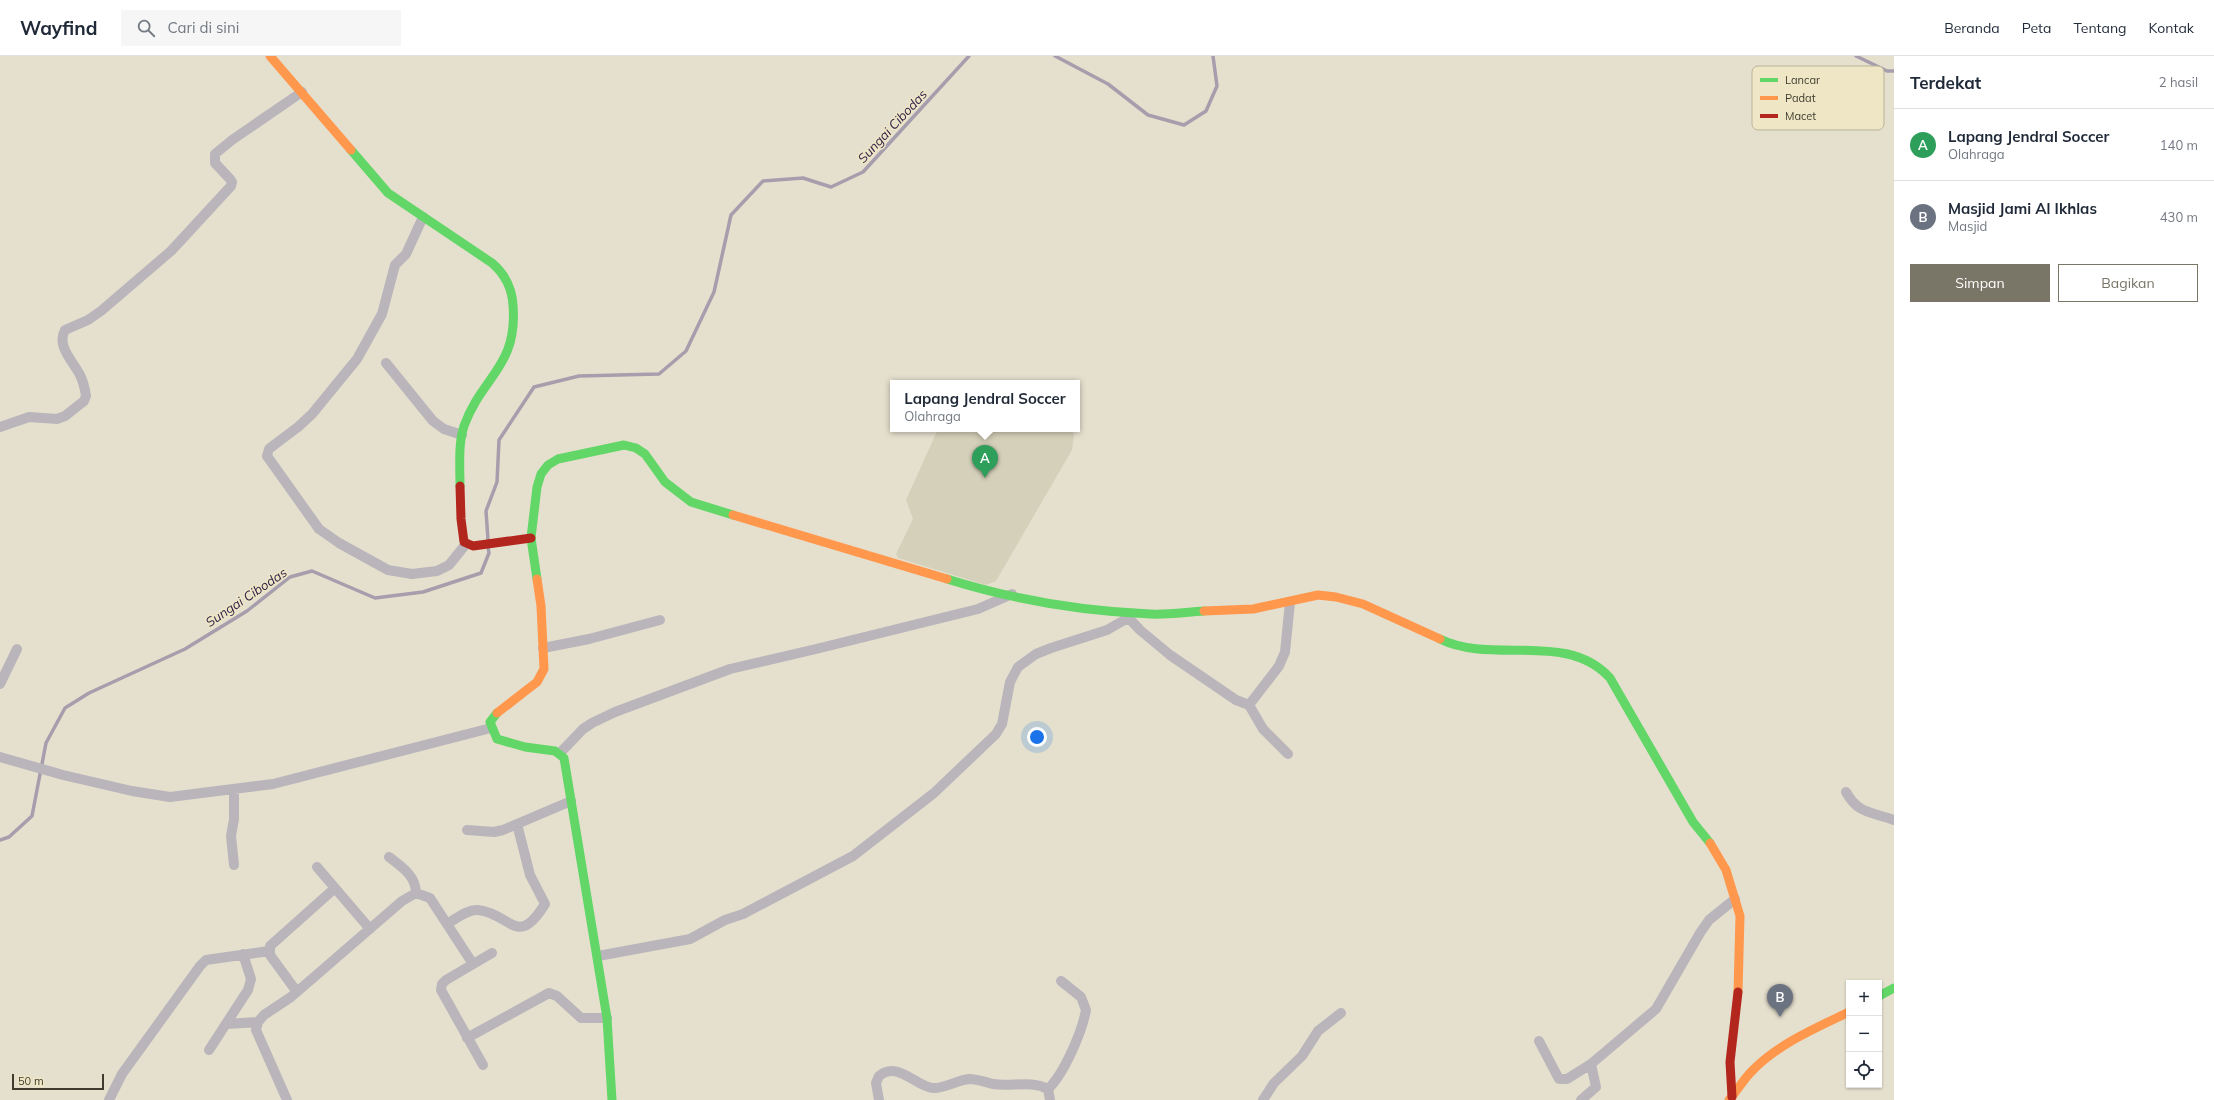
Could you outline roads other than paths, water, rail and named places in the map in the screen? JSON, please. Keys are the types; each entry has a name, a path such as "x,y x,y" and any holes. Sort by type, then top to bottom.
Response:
{"main road":[{"path":"270,56 388,193 496,266 504,274 511,289 515,313 511,343 505,362 470,415 462,435 461,529 466,544 473,546 531,538"},
{"path":"612,1100 607,1018 598,956 564,758 555,750 504,743 497,739 491,728 490,722 494,715 542,676 544,669 541,606 531,538 537,487 541,474 548,465 558,458 624,445 636,448 645,454 671,487 691,502 972,587 1126,616 1253,609 1318,595 1336,597 1363,604 1401,620 1452,645 1475,650 1535,649 1561,653 1593,664 1602,669 1610,678 1638,730 1666,773 1694,822 1711,844 1726,870 1735,899 1740,916 1741,937 1738,994 1730,1062 1730,1098"},
{"path":"1882,994 1894,988"},
{"path":"1730,1098 1752,1072 1775,1052 1800,1036 1846,1013"}],"street":[{"path":"0,427 29,417 57,419 65,416 84,401 86,396 81,376 63,349 62,340 65,330 88,320 101,311 170,251 231,186 230,179 215,163 215,154 232,140 302,92"},
{"path":"423,217 406,254 395,265 382,314 357,359 312,414 298,427 269,449 267,456 319,529 339,543 388,570 412,574 436,571 449,565 466,544"},
{"path":"386,363 433,421 444,429 462,435"},
{"path":"560,753 592,723 615,712 730,669 816,650 978,609 1012,594"},
{"path":"1248,705 1279,666 1285,652 1290,602"},
{"path":"598,956 690,939 725,920 743,914 858,853 934,793 996,734 1006,715 1006,702 1010,682 1018,666 1036,654 1107,630 1126,616 1170,655 1236,700 1248,705 1263,729 1288,754"},
{"path":"543,648 589,639 660,620"},
{"path":"0,684 17,649"},
{"path":"3,758 63,775 132,791 170,797 272,784 491,728"},
{"path":"234,789 234,819 231,836 234,865"},
{"path":"1846,792 1853,804 1861,809 1894,820"},
{"path":"467,830 494,832 503,830 571,801"},
{"path":"447,924 466,913 478,910 518,927 527,926 538,915 545,904 530,875 517,824"},
{"path":"389,857 406,870 416,885 416,893"},
{"path":"317,867 370,929"},
{"path":"297,992 270,955 270,946 335,888"},
{"path":"287,1100 258,1034 258,1022 264,1015 297,992 402,901 416,893 430,898 473,964"},
{"path":"1540,1041 1559,1080 1567,1079 1591,1064 1656,1009 1709,920 1735,899"},
{"path":"109,1100 122,1074 200,966 206,960 269,950"},
{"path":"483,1065 441,990 446,980 492,953"},
{"path":"209,1050 248,990 251,979 244,954"},
{"path":"1050,1100 1048,1089 1062,1071 1071,1053 1086,1010 1081,997 1061,981"},
{"path":"467,1038 549,993 557,996 581,1018 607,1018"},
{"path":"1263,1100 1274,1083 1302,1056 1313,1037 1341,1013"},
{"path":"227,1024 258,1022"},
{"path":"1581,1100 1596,1087 1591,1064"},
{"path":"879,1100 876,1083 879,1076 889,1072 910,1076 925,1086 934,1088 969,1079 1011,1085 1040,1085 1048,1089"}],"waterway":[{"name":"Sungai Cibodas","path":"488,540 486,511 497,482 499,440 534,387 579,376 659,374 686,351 714,292 731,215 763,181 803,178 831,187 863,172 969,56"},
{"name":"Sungai Cibodas","path":"1055,56 1108,84 1148,115 1184,125 1206,111 1217,86 1213,56"},
{"name":"Sungai Cibodas","path":"1856,56 1877,66"},
{"name":"Sungai Cibodas","path":"1884,70 1894,71"},
{"name":"Sungai Cibodas","path":"0,840 9,837 32,816 46,743 65,708 89,693 185,649 247,611 290,577 312,571 375,598 423,592 481,573 489,553 488,547"}],"place":[{"name":"Lapang Jendral Soccer","path":"985,478"},
{"name":"Masjid Jami Al Ikhlas","path":"1780,1017"}]}
